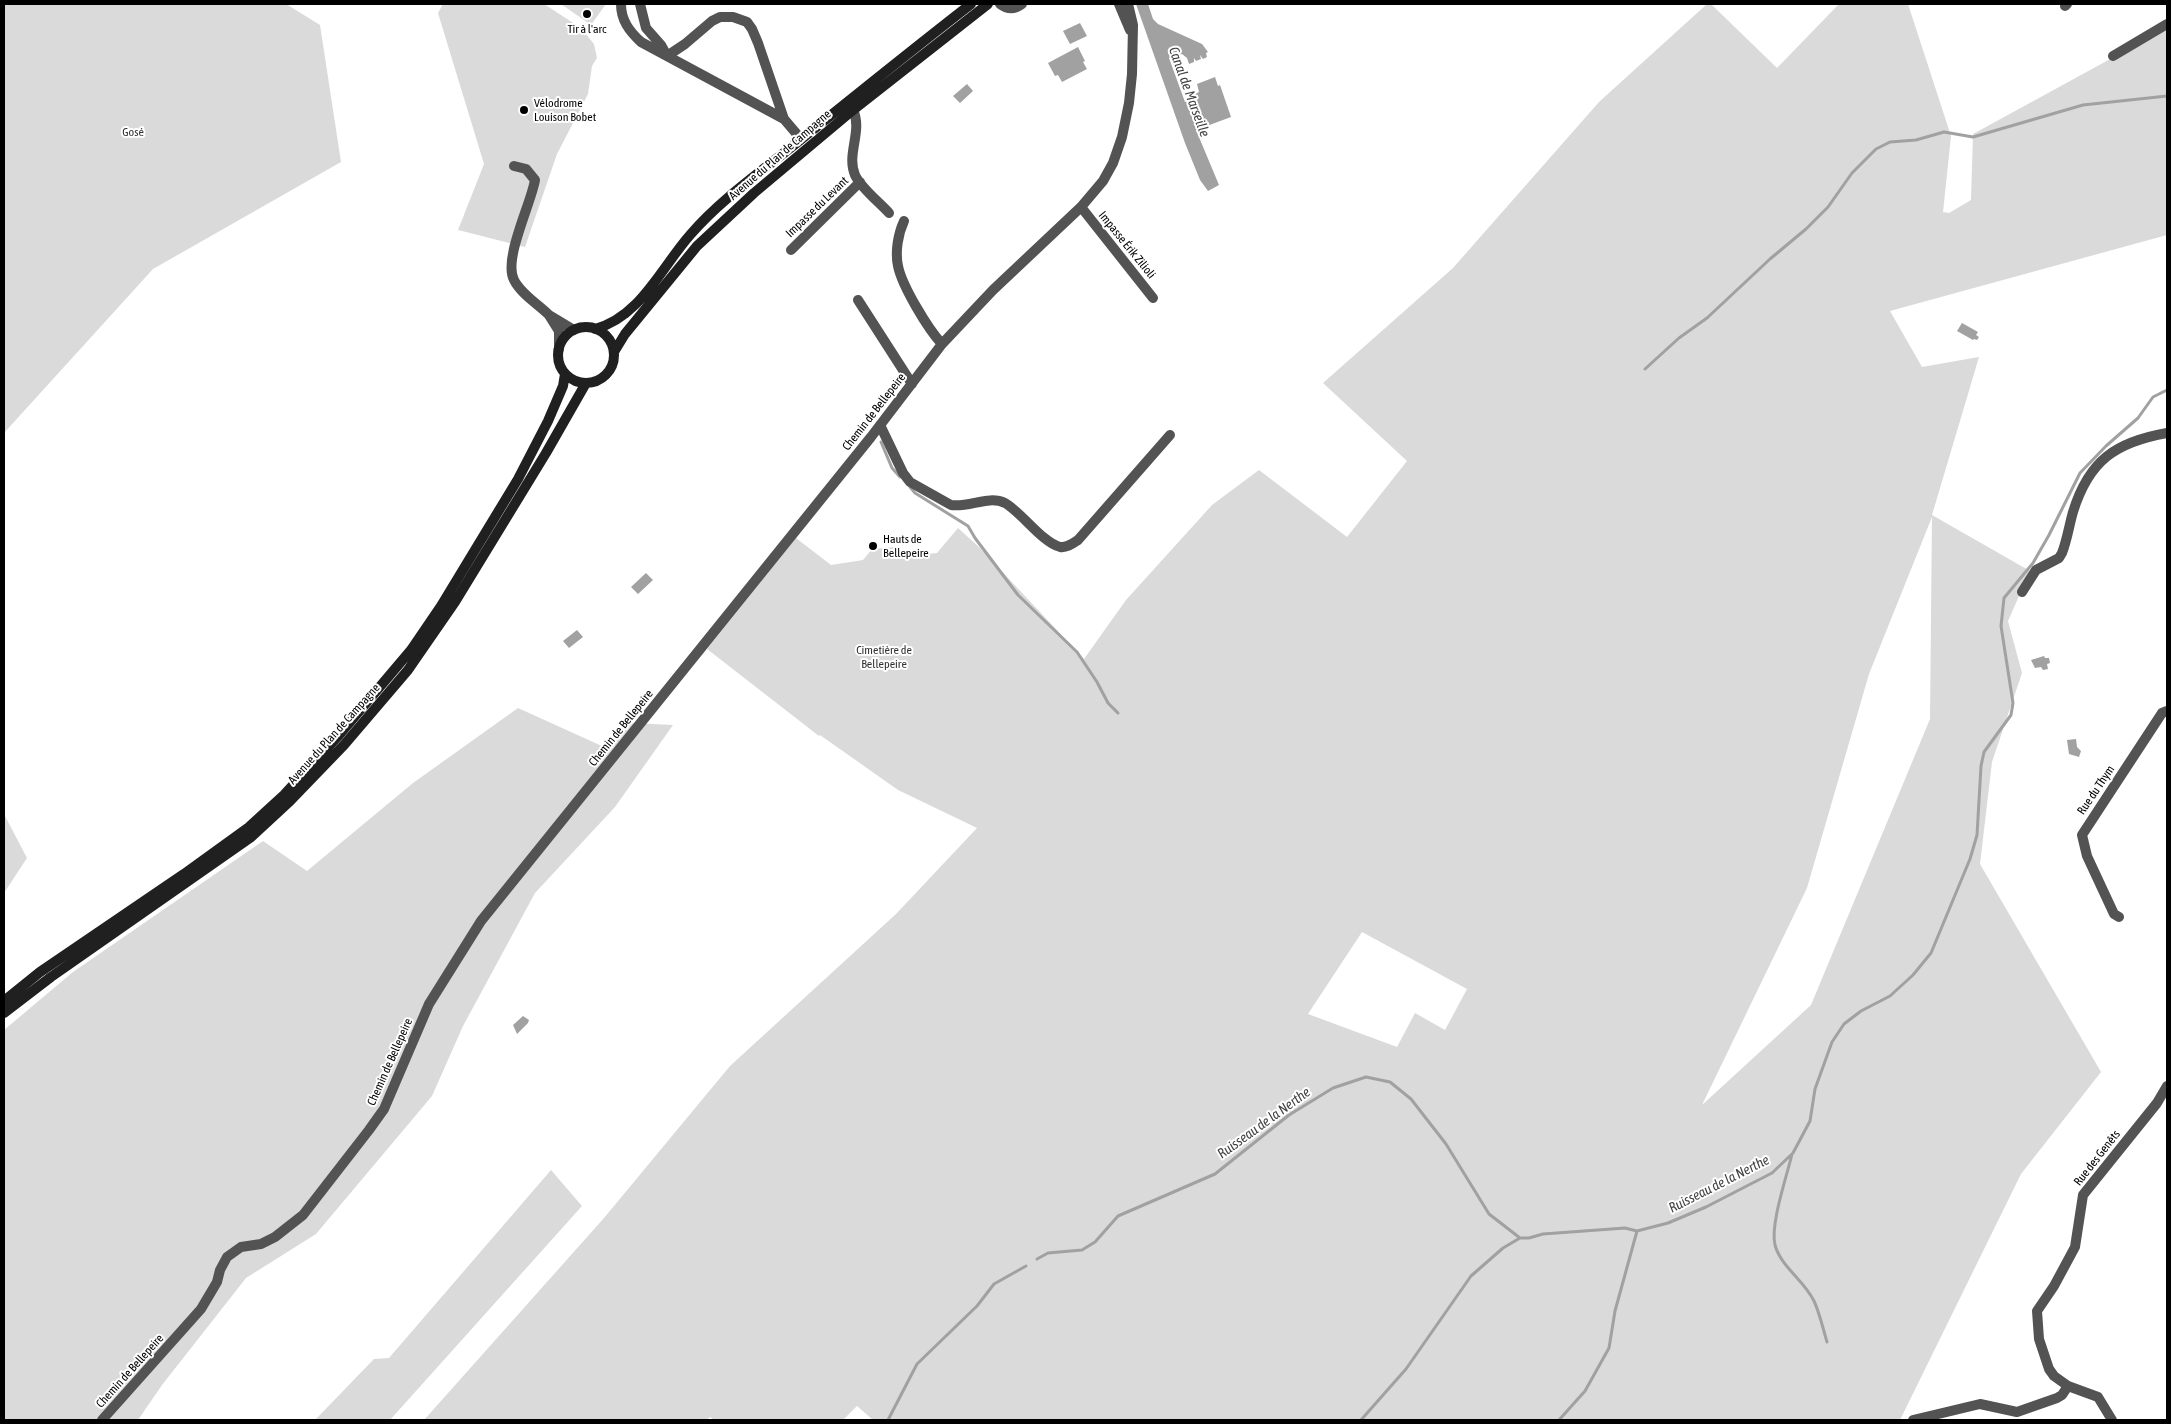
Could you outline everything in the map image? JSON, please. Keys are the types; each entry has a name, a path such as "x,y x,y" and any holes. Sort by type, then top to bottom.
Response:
{"main road":[{"name":"Avenue du Plan de Campagne","path":"595,329 608,325 623,316 641,298 690,235 740,188 849,98 971,4"},
{"name":"Avenue du Plan de Campagne","path":"614,352 623,337 697,246 754,193 853,110 988,4"},
{"path":"581,328 595,329 608,337 614,352 614,362 604,378 586,383 571,379 565,374 558,358 559,349 567,335 581,328"},
{"name":"Avenue du Plan de Campagne","path":"4,1001 40,972 176,879 249,826 284,795 339,735 411,650 441,606 522,471 548,421 563,386 565,374"},
{"name":"Avenue du Plan de Campagne","path":"4,1013 51,977 250,838 290,801 344,745 408,670 455,602 586,383"}],"street":[{"path":"621,4 626,24 631,33 648,47 784,119 801,139"},
{"path":"640,4 646,28 661,45 667,56"},
{"path":"1000,4 1008,9 1016,8 1022,4"},
{"name":"Chemin de Bellepeire","path":"1119,4 1132,36"},
{"name":"Chemin de Bellepeire","path":"102,1420 201,1309 217,1282 220,1270 227,1257 241,1247 261,1244 275,1237 303,1215 384,1109 429,1004 481,921 880,425 942,344 993,290 1081,207 1109,173 1122,137 1130,93 1132,18 1128,4"},
{"path":"667,56 685,44 712,21 720,17 733,17 747,22 758,43 784,119"},
{"path":"2113,56 2167,24"},
{"path":"853,110 857,125 852,166 855,176 889,213"},
{"path":"514,166 526,169 535,180 513,248 511,274 523,292 550,315 574,330"},
{"name":"Impasse du Levant","path":"791,250 860,182"},
{"name":"Impasse Érik Zilioli","path":"1081,207 1153,298"},
{"path":"904,221 900,231 897,257 901,277 930,328 942,344"},
{"path":"858,300 912,384"},
{"path":"550,315 559,331 559,349"},
{"path":"880,425 903,473 910,482 952,505 958,506 988,501 1006,504 1051,542 1060,547 1069,546 1078,540 1170,435"},
{"path":"2022,592 2036,570 2059,558 2081,494 2103,459 2128,443 2167,433"},
{"name":"Rue du Thym","path":"2119,917 2114,914 2087,856 2082,835 2162,713 2167,711"},
{"name":"Rue des Genêts","path":"2112,1420 2098,1397 2068,1386 2054,1376 2045,1362 2039,1339 2037,1311 2054,1286 2075,1247 2083,1195 2156,1103 2167,1086"},
{"path":"1913,1420 1980,1404 2017,1412 2062,1396 2068,1386"}],"green space":[{"name":"Gosé","path":"4,4 286,4 320,25 341,162 153,269 4,433"},
{"name":"Vélodrome Louison Bobet","path":"443,4 544,4 581,28 594,44 597,58 592,66 588,94 557,154 525,247 458,230 484,164 438,13"},
{"name":"Tir à l'arc","path":"561,4 606,4 591,25"},
{"name":"Cimetière de Bellepeire","path":"1707,4 1711,4 1777,68 1839,4 1908,4 1951,136 1943,212 1949,213 1971,200 1973,134 2167,28 2167,235 1890,311 1922,367 1979,357 1932,515 2030,571 2008,621 2022,673 1992,762 1980,864 2101,1072 2021,1174 1900,1420 873,1420 857,1406 843,1420 714,1420 710,1417 707,1420 424,1420 604,1218 730,1066 896,914 977,828 898,790 819,736 707,649 796,538 831,565 863,560 872,549 896,547 906,556 937,553 958,528 979,547 1084,659 1126,600 1212,505 1259,470 1347,537 1407,461 1323,383 1453,268 1599,102","holes":["1932,517 1930,719 1811,1005 1702,1105 1807,888 1869,674","1362,932 1467,989 1445,1030 1415,1013 1397,1047 1308,1014"]},
{"path":"518,708 604,747 631,723 673,725 615,807 535,893 463,1026 432,1096 316,1234 246,1278 162,1385 138,1420 4,1420 4,1030 73,972 263,841 307,871 413,783"},
{"path":"4,814 27,858 4,893"},
{"path":"551,1170 582,1206 390,1420 315,1420 374,1359 389,1358"}],"shaded area":[{"path":"1136,4 1148,4 1153,19 1158,24 1202,44 1208,52 1206,53 1207,57 1203,59 1200,55 1201,59 1196,61 1194,58 1194,62 1189,64 1187,58 1182,54 1169,58 1185,102 1190,100 1192,106 1195,104 1195,94 1199,92 1197,84 1215,77 1218,86 1220,85 1231,117 1196,130 1219,185 1208,191 1200,180 1185,143"},
{"path":"1080,23 1087,36 1070,44 1063,31"},
{"path":"1078,47 1087,69 1062,82 1058,75 1055,76 1048,63"},
{"path":"967,84 973,91 960,103 953,96"},
{"path":"1962,323 1978,332 1976,335 1979,337 1977,340 1973,340 1957,331"},
{"path":"646,573 653,580 638,594 631,587"},
{"path":"577,630 583,637 569,648 563,641"},
{"path":"2044,656 2049,658 2048,669 2035,668 2031,660"},
{"path":"2076,739 2077,747 2081,751 2079,757 2069,754 2067,740"},
{"path":"523,1016 529,1020 528,1023 517,1034 513,1025"}],"waterway":[{"path":"1645,369 1679,338 1707,318 1770,259 1806,229 1828,207 1852,173 1876,149 1890,142 1916,140 1944,132 1973,137 2083,105 2167,96"},
{"name":"Ruisseau de la Nerthe","path":"1037,1259 1048,1253 1082,1250 1095,1242 1118,1216 1215,1174 1289,1115 1333,1088 1366,1077 1390,1082 1411,1099 1446,1144 1489,1214 1520,1238 1529,1238 1543,1234 1625,1228 1637,1231 1668,1223 1706,1207 1772,1173 1793,1153 1810,1121 1815,1089 1832,1042 1844,1024 1861,1011 1890,996 1913,975 1931,953 1970,859 1977,835 1981,766 1984,752 2011,715 2013,703 2001,626 2004,598 2033,563 2080,473 2106,446 2138,418 2153,397 2167,390"},
{"path":"881,442 892,468 900,477"},
{"path":"910,487 915,493 968,526 1018,595 1077,652 1097,682 1108,703 1118,713"},
{"path":"1792,1154 1777,1213 1774,1236 1775,1245 1787,1267 1810,1293 1820,1316 1827,1342"},
{"path":"1559,1420 1585,1391 1609,1348 1615,1311 1637,1231"},
{"path":"1361,1420 1406,1369 1471,1276 1503,1248 1520,1238"},
{"name":"Ruisseau de la Nerthe","path":"888,1420 917,1364 977,1306 994,1284 1026,1266"}],"place":[{"name":"Tir à l'arc","path":"587,14"},
{"name":"Vélodrome Louison Bobet","path":"524,110"},
{"name":"Hauts de Bellepeire","path":"873,546"}],"water label":[{"name":"Canal de Marseille","path":"1189,92"}]}
